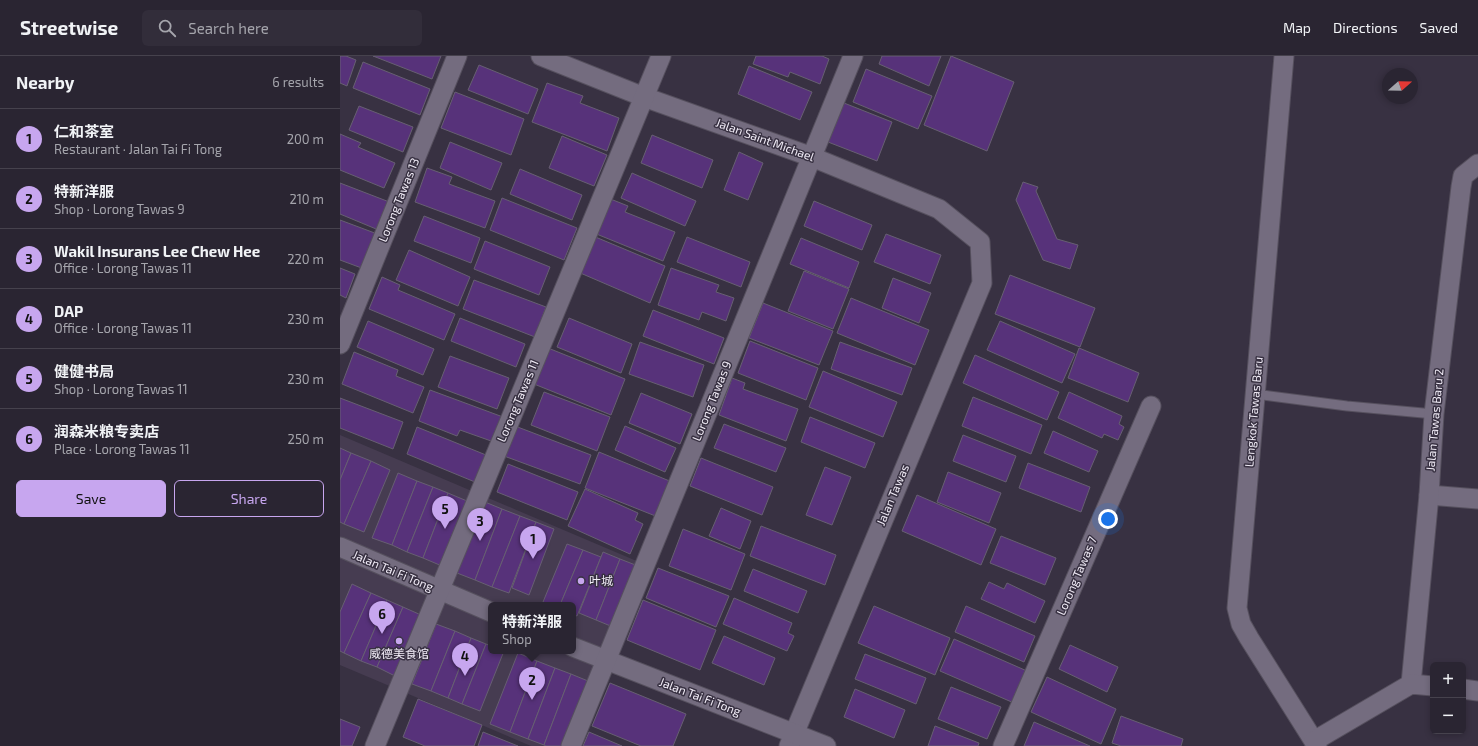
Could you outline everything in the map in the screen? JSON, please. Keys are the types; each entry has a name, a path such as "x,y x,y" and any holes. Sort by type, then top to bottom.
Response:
{"street":[{"name":"Lorong Tawas 13","path":"340,344 457,56"},
{"name":"Jalan Saint Michael","path":"541,56 644,97 812,157 939,209 980,242"},
{"name":"Lorong Tawas 11","path":"375,746 661,56"},
{"name":"Lorong Tawas 9","path":"571,746 853,56"},
{"name":"Lengkok Tawas Baru","path":"1284,56 1237,608 1241,624 1249,638 1315,743"},
{"name":"Jalan Tawas Baru 2","path":"1411,684 1429,495 1434,414 1461,187 1463,176 1478,164"},
{"name":"Jalan Tawas","path":"791,740 982,283 980,242"},
{"name":"Lorong Tawas 7","path":"1003,746 1151,406"},
{"path":"1429,495 1478,499"},
{"name":"Jalan Tai Fi Tong","path":"340,547 488,611"},
{"name":"Jalan Tai Fi Tong","path":"576,648 791,740 826,746"},
{"path":"1315,743 1411,684 1430,686"},
{"path":"1466,690 1478,691"}],"lane":[{"path":"1255,394 1347,406 1434,414"}],"shaded area":[{"path":"340,435 646,565 571,746 531,746 340,665"}],"building":[{"path":"340,56 346,56 356,60 347,86 340,83"},
{"path":"373,56 441,56 432,79"},
{"path":"756,56 822,56 829,59 820,84 790,72 788,77 753,64"},
{"path":"882,56 941,56 929,86 879,64"},
{"path":"951,56 1014,82 987,151 924,125"},
{"path":"363,62 430,89 420,115 353,88"},
{"path":"479,65 538,89 528,114 468,90"},
{"path":"749,66 812,92 800,120 738,94"},
{"path":"866,69 932,96 918,129 853,102"},
{"path":"547,83 583,96 580,103 619,118 607,151 532,122"},
{"path":"455,92 524,119 511,155 441,128"},
{"path":"844,103 892,122 877,161 828,142"},
{"path":"359,106 413,127 403,152 349,130"},
{"path":"340,134 361,143 358,147 395,163 384,188 340,170"},
{"path":"652,135 713,160 702,188 641,163"},
{"path":"562,136 607,155 594,186 549,168"},
{"path":"450,142 502,163 491,190 440,168"},
{"path":"739,152 763,163 748,200 724,190"},
{"path":"427,168 452,177 449,184 495,201 485,228 415,202"},
{"path":"520,169 582,195 572,220 510,194"},
{"path":"632,173 696,201 685,226 621,198"},
{"path":"1023,182 1038,187 1036,191 1057,239 1078,245 1070,269 1043,260 1016,200"},
{"path":"340,183 392,203 381,231 340,214"},
{"path":"502,198 577,228 564,260 490,230"},
{"path":"608,198 628,206 625,212 675,232 663,261 594,233"},
{"path":"814,201 872,225 862,250 804,226"},
{"path":"424,216 480,238 471,263 414,241"},
{"path":"340,220 380,235 367,270 340,260"},
{"path":"886,234 941,255 930,284 874,262"},
{"path":"593,236 665,266 650,303 578,272"},
{"path":"687,237 750,262 741,287 677,262"},
{"path":"801,238 859,262 849,288 790,264"},
{"path":"485,241 550,267 539,295 474,269"},
{"path":"409,250 470,277 458,306 396,280"},
{"path":"340,268 355,274 346,298 340,295"},
{"path":"671,268 719,285 716,292 734,298 726,321 702,312 699,320 658,305"},
{"path":"804,271 849,289 833,329 788,311"},
{"path":"1010,275 1095,308 1080,347 995,314"},
{"path":"382,277 400,285 398,290 455,314 444,340 369,309"},
{"path":"893,278 931,293 919,323 882,308"},
{"path":"474,280 546,307 535,337 463,309"},
{"path":"851,298 929,330 915,365 837,333"},
{"path":"763,303 833,331 819,365 749,338"},
{"path":"653,310 724,338 714,364 643,336"},
{"path":"460,318 525,344 516,367 451,341"},
{"path":"569,318 632,344 621,373 557,347"},
{"path":"368,321 434,349 423,375 357,347"},
{"path":"1000,321 1075,354 1062,383 987,350"},
{"path":"750,341 818,368 806,400 738,373"},
{"path":"640,342 704,365 693,397 629,374"},
{"path":"840,342 912,368 902,395 831,369"},
{"path":"548,348 625,379 611,415 534,384"},
{"path":"1079,348 1139,373 1128,402 1068,378"},
{"path":"354,352 398,370 396,376 424,387 413,413 342,384"},
{"path":"975,355 1059,392 1047,420 963,383"},
{"path":"450,356 509,378 497,409 438,387"},
{"path":"823,371 897,402 883,437 809,407"},
{"path":"732,378 745,383 743,389 798,409 786,441 719,415"},
{"path":"430,390 503,417 494,442 460,430 457,436 419,421"},
{"path":"544,392 610,417 597,451 531,425"},
{"path":"1069,392 1122,416 1119,424 1124,427 1118,440 1104,434 1102,438 1058,418"},
{"path":"641,393 692,414 680,444 629,423"},
{"path":"973,397 1042,425 1031,454 962,426"},
{"path":"340,398 403,422 393,449 340,428"},
{"path":"810,417 875,443 865,468 801,442"},
{"path":"724,424 786,448 776,472 714,448"},
{"path":"515,426 591,455 580,484 504,456"},
{"path":"625,426 676,448 665,472 615,450"},
{"path":"417,427 486,455 475,482 407,454"},
{"path":"1053,431 1098,451 1089,472 1044,453"},
{"path":"963,435 1016,456 1006,482 953,461"},
{"path":"340,448 351,453 340,480"},
{"path":"599,452 672,482 658,517 585,488"},
{"path":"351,453 371,461 344,524 340,522 340,480"},
{"path":"701,458 773,487 762,515 690,486"},
{"path":"371,461 390,470 364,532 344,524"},
{"path":"1028,463 1090,487 1081,512 1019,488"},
{"path":"508,464 578,492 567,520 497,492"},
{"path":"825,467 851,477 832,525 806,515"},
{"path":"948,472 1001,493 989,523 937,502"},
{"path":"398,473 417,481 392,545 372,538"},
{"path":"417,481 433,487 407,552 392,545"},
{"path":"433,487 448,493 423,558 407,552"},
{"path":"585,489 638,513 635,520 643,524 630,554 568,526"},
{"path":"448,493 467,501 442,566 423,558"},
{"path":"917,495 996,529 981,565 902,531"},
{"path":"485,502 502,509 475,580 457,573"},
{"path":"721,508 751,521 740,549 709,536"},
{"path":"502,509 520,516 492,587 475,580"},
{"path":"520,516 536,522 509,593 492,587"},
{"path":"536,522 554,529 529,595 512,588"},
{"path":"761,526 836,555 825,585 750,556"},
{"path":"683,529 745,554 731,590 669,566"},
{"path":"1001,536 1056,558 1045,585 990,563"},
{"path":"567,544 583,550 561,602 543,602"},
{"name":"叶城","path":"583,550 601,557 577,616 576,602 561,602"},
{"path":"603,552 620,559 596,620 579,613"},
{"path":"620,559 638,566 613,627 596,620"},
{"path":"658,568 729,596 716,627 646,598"},
{"path":"753,569 807,591 798,613 744,591"},
{"path":"989,582 1004,589 1007,583 1045,601 1035,623 981,599"},
{"path":"352,584 371,593 344,653 340,651 340,612"},
{"path":"371,593 387,600 361,661 344,653"},
{"path":"734,598 792,623 788,633 794,636 787,651 723,624"},
{"path":"387,600 403,607 377,667 361,661"},
{"path":"643,600 716,630 700,670 627,640"},
{"path":"874,606 950,638 935,675 858,643"},
{"path":"966,606 1035,636 1024,662 955,632"},
{"name":"威德美食馆","path":"403,607 421,615 395,676 377,667"},
{"path":"436,624 455,631 431,691 412,684"},
{"path":"455,631 471,638 448,698 431,691"},
{"path":"724,636 775,658 764,685 712,663"},
{"path":"471,638 486,644 462,704 448,698"},
{"path":"954,639 1027,671 1014,703 940,671"},
{"path":"486,644 488,645 488,654 503,654 480,711 462,704"},
{"path":"1070,645 1118,667 1107,692 1059,669"},
{"path":"518,654 537,661 510,732 490,724"},
{"path":"865,654 926,678 916,704 855,679"},
{"path":"537,661 555,668 528,739 510,732"},
{"path":"555,668 571,674 544,745 528,739"},
{"path":"571,674 588,681 563,746 546,746 544,745"},
{"path":"1047,677 1116,709 1101,744 1031,712"},
{"path":"610,683 686,714 673,746 641,746 592,726"},
{"path":"951,687 1001,707 987,739 938,719"},
{"path":"855,689 905,710 894,738 844,717"},
{"path":"418,699 482,725 474,746 425,746 403,737"},
{"path":"1121,716 1183,739 1181,746 1121,746 1112,743"},
{"path":"340,719 360,727 352,746 340,746"},
{"path":"1034,722 1090,746 1024,746"},
{"path":"935,726 979,743 978,746 928,746"},
{"path":"483,732 518,746 478,746"},
{"path":"589,732 622,746 583,746"}],"place":[{"name":"健健书局","path":"445,529"},
{"name":"Wakil Insurans Lee Chew Hee","path":"480,541"},
{"name":"仁和茶室","path":"533,559"},
{"name":"叶城","path":"581,581"},
{"name":"润森米粮专卖店","path":"382,634"},
{"name":"威德美食馆","path":"399,641"},
{"name":"DAP","path":"465,676"},
{"name":"特新洋服","path":"532,700"}]}
